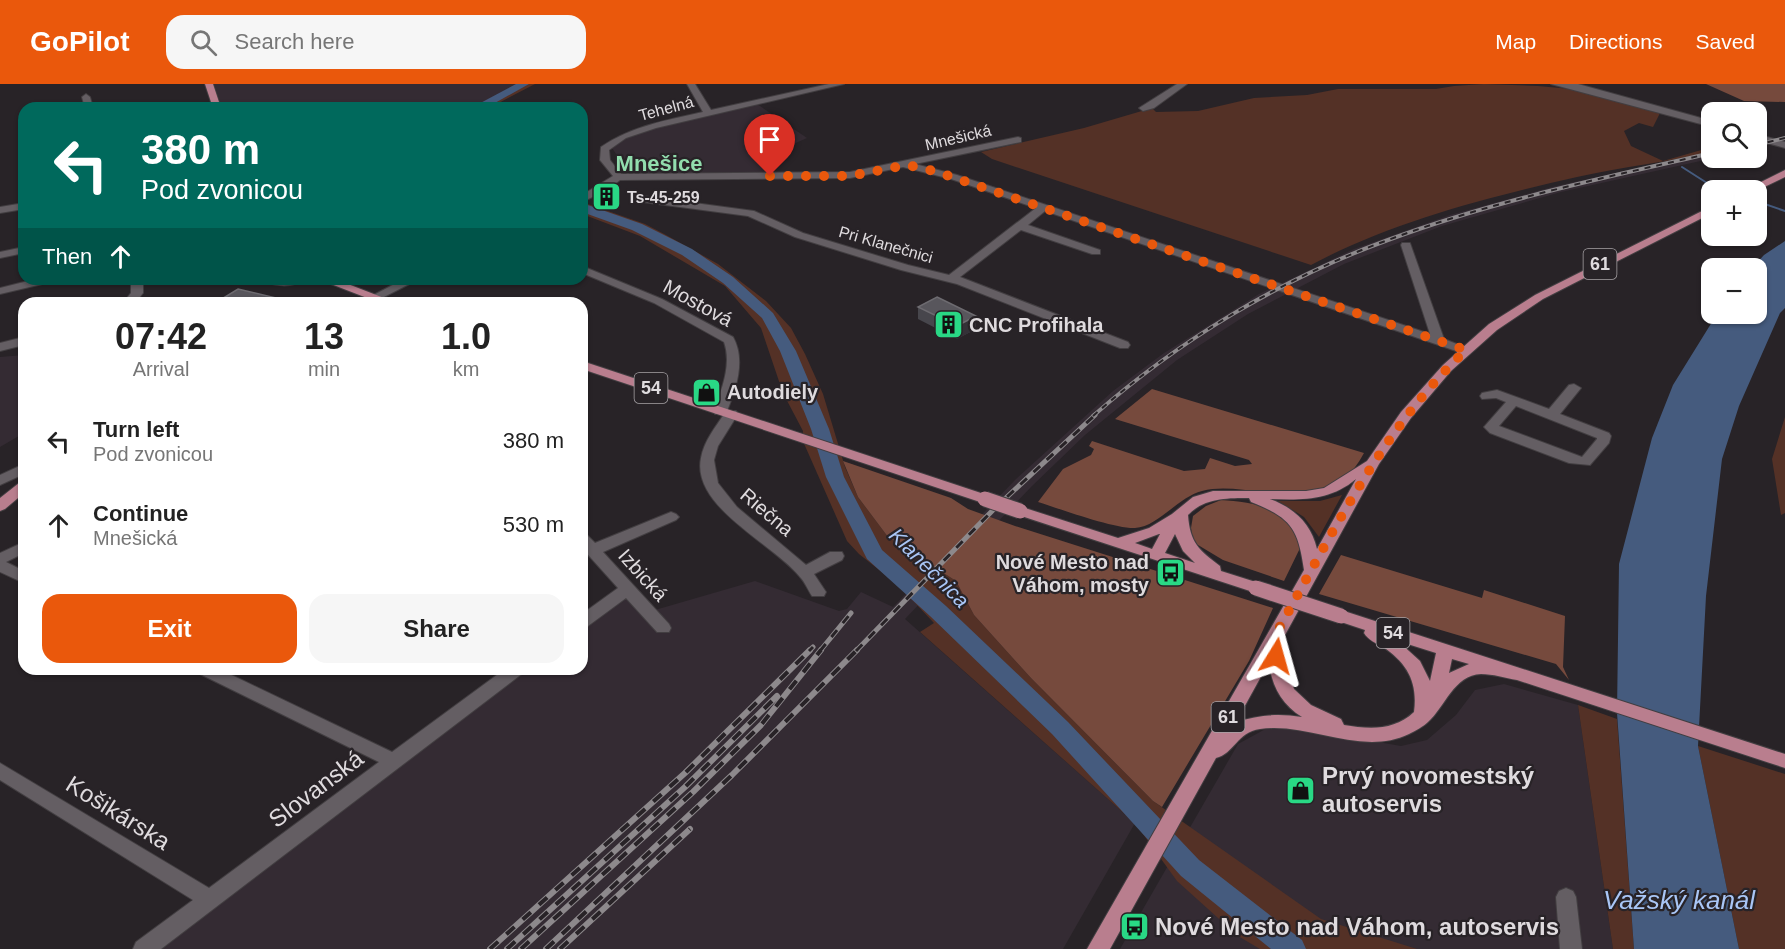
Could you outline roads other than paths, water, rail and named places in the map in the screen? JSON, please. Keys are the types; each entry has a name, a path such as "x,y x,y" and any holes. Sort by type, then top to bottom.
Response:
{"main road":[{"path":"209,84 215,102"},
{"path":"1767,182 1785,174"},
{"name":"61","path":"1098,949 1372,464 1406,415 1447,368 1493,327 1546,292 1701,214"},
{"path":"337,285 363,297"},
{"name":"54","path":"588,367 1445,650"},
{"path":"1156,555 1180,515 1188,506 1208,496 1321,494 1338,488 1358,470 1372,464"},
{"path":"0,506 18,491"},
{"path":"1245,495 1282,510 1299,524 1310,545 1312,570"},
{"path":"1119,543 1154,531 1180,515"},
{"path":"1180,515 1184,543 1189,550 1224,578"},
{"path":"1341,616 1387,641 1412,662 1425,693 1422,717"},
{"path":"1277,632 1278,676 1293,703 1322,719 1360,733"},
{"path":"1434,702 1445,650 1785,761"},
{"path":"1195,779 1230,735 1248,725 1275,722 1360,733 1389,734 1409,726 1422,717 1455,676 1464,671 1479,668 1520,674"}],"street":[{"path":"691,84 708,113"},
{"name":"Tehelná","path":"618,177 605,160 604,149 610,142 623,136 708,113 840,84"},
{"path":"1143,108 1151,106 1183,84"},
{"path":"1555,84 1578,87 1701,121"},
{"path":"86,97 87,102"},
{"name":"Mnešická","path":"618,177 828,177 907,165 1018,140"},
{"path":"1767,140 1783,145"},
{"path":"907,165 954,177 1466,350"},
{"path":"588,195 618,177"},
{"name":"Pri Klanečnici","path":"635,198 750,213 799,235 905,268 952,278 1124,345"},
{"path":"0,210 18,207"},
{"path":"952,278 1044,207"},
{"path":"1018,225 1096,252"},
{"path":"1406,245 1439,341"},
{"path":"0,255 18,251"},
{"name":"Mostová","path":"588,272 657,301 729,340 732,346 732,370 725,412"},
{"path":"0,291 26,285"},
{"path":"375,297 400,285"},
{"path":"0,347 18,342"},
{"path":"1552,415 1574,388"},
{"path":"1487,396 1497,394 1597,432 1604,436 1604,440 1585,462 1581,462 1495,430 1492,424 1514,401"},
{"name":"Riečna","path":"725,412 711,445 708,460 708,477 715,494 730,510 805,572 818,592"},
{"path":"0,481 18,471"},
{"name":"Izbická","path":"588,544 671,517"},
{"name":"Izbická","path":"588,545 663,628"},
{"path":"0,559 18,550"},
{"path":"805,572 836,556"},
{"path":"0,566 18,575"},
{"path":"588,618 627,589"},
{"path":"216,675 395,762"},
{"name":"Slovanská","path":"144,949 395,762 506,675"},
{"name":"Košikárska","path":"0,771 209,899"},
{"path":"1566,897 1571,949"}],"water":[{"name":"Važský kanál","path":"1785,241 1785,308 1780,313 1739,406 1722,459 1706,596 1698,746 1739,949 1634,949 1617,713 1619,564 1652,438 1673,385 1711,324 1767,324 1767,258 1761,258"}],"waterway":[{"name":"Klanečnica","path":"489,102 524,84"},
{"path":"1682,167 1702,180"},
{"path":"1767,205 1785,211"},
{"name":"Klanečnica","path":"588,209 637,227 687,252 728,280 768,316 788,351 820,429 835,477 874,554 938,611 1060,728 1190,868 1292,949"}],"railway":[{"path":"1767,142 1785,138"},
{"path":"1093,416 1126,388 1196,337 1270,293 1348,256 1468,213 1589,181 1701,156"},
{"path":"856,651 994,509 1095,415"},
{"path":"820,651 851,613"},
{"path":"810,650 813,647"},
{"path":"490,949 685,773 810,650"},
{"path":"521,949 693,792 761,725 821,650"},
{"path":"546,949 732,775 856,651"},
{"path":"507,949 685,787 777,696"},
{"path":"560,949 690,829"}],"place":[{"name":"Ts-45-259","path":"606,197"},
{"name":"CNC Profihala","path":"948,325"},
{"name":"Autodiely","path":"706,392"},
{"name":"Nové Mesto nad Váhom, mosty","path":"1170,573"},
{"name":"Prvý novomestský autoservis","path":"1301,790"},
{"name":"Nové Mesto nad Váhom, autoservis","path":"1134,927"}],"district":[{"name":"Mnešice","path":"659,163"}]}
